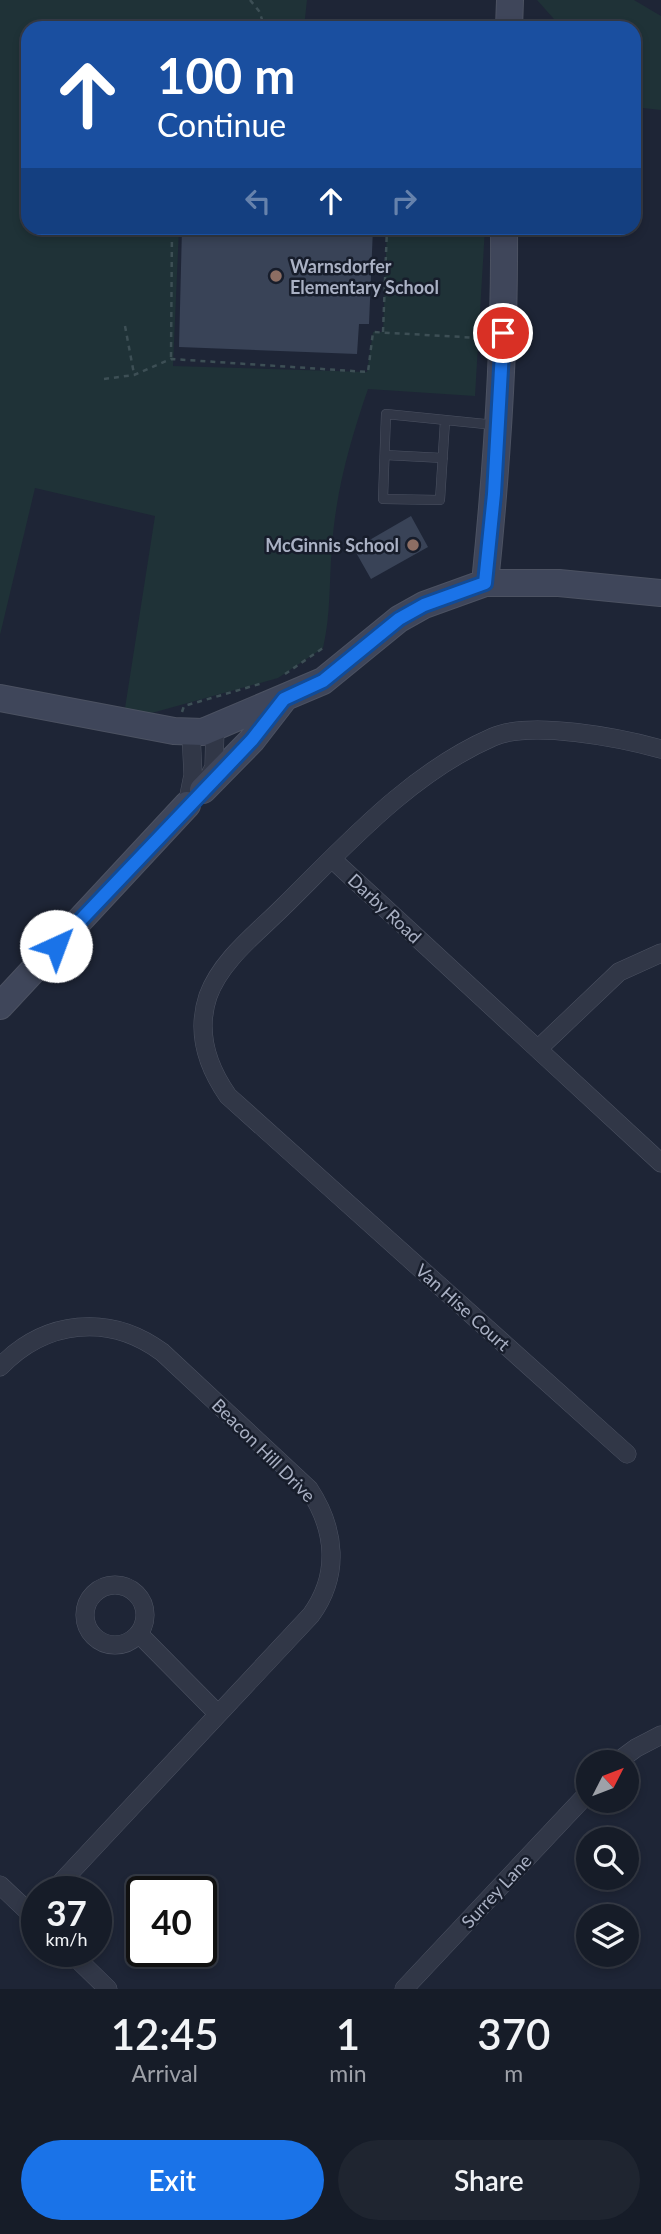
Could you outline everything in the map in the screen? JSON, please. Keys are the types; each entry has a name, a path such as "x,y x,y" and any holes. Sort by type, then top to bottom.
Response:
{"street":[{"path":"509,21 510,0"},
{"path":"485,583 494,494 496,425 505,311 505,235"},
{"path":"0,698 203,729 276,686 323,681 399,619 424,605 485,583 559,583 661,593"},
{"path":"0,1006 195,797 252,740 276,686"},
{"path":"195,797 193,775 203,729"},
{"path":"332,859 383,809 443,765 495,736 520,732 562,732 632,741 661,749"},
{"name":"Darby Road","path":"298,1161 220,1085 205,1051 204,1027 208,998 216,977 332,859 661,1163"},
{"path":"538,1049 619,972 661,953"},
{"name":"Van Hise Court","path":"298,1161 627,1454"},
{"name":"Beacon Hill Drive","path":"0,1367 26,1344 59,1329 95,1326 131,1333 152,1344 171,1360 298,1478 321,1507 331,1536 331,1568 317,1607 67,1876"},
{"path":"139,1634 218,1714"},
{"path":"633,1750 661,1735"},
{"name":"Surrey Lane","path":"404,1989 576,1806"},
{"path":"0,1885 21,1903"},
{"path":"85,1967 108,1989"}],"lane":[{"path":"445,421 440,500 383,499 386,414 496,425"},
{"path":"385,455 443,458"}],"path":[{"path":"250,0 263,21"},
{"path":"171,359 172,235"},
{"path":"383,332 387,235"},
{"path":"104,379 135,375 171,359 368,372 373,332 480,338 481,312"},
{"path":"125,326 135,375"},
{"path":"184,706 276,686 323,648"}],"green space":[{"path":"0,0 307,0 305,21 21,21 21,235 179,235 173,366 367,372 373,332 383,332 387,235 485,235 475,396 368,389 340,486 323,648 278,678 123,721 155,516 35,488 0,635"},
{"path":"537,0 634,0 661,16 661,110 641,108 641,21 556,21"}],"building":[{"name":"Warnsdorfer Elementary School","path":"182,235 373,235 369,324 359,324 357,354 179,347"},
{"path":"411,516 428,547 371,579 354,549"}],"place":[{"name":"Warnsdorfer Elementary School","path":"276,276"},
{"name":"McGinnis School","path":"413,545"}],"route":[{"path":"56,946 187,805 252,740 284,699 323,681 399,619 424,605 485,583 494,494 503,333"}]}
